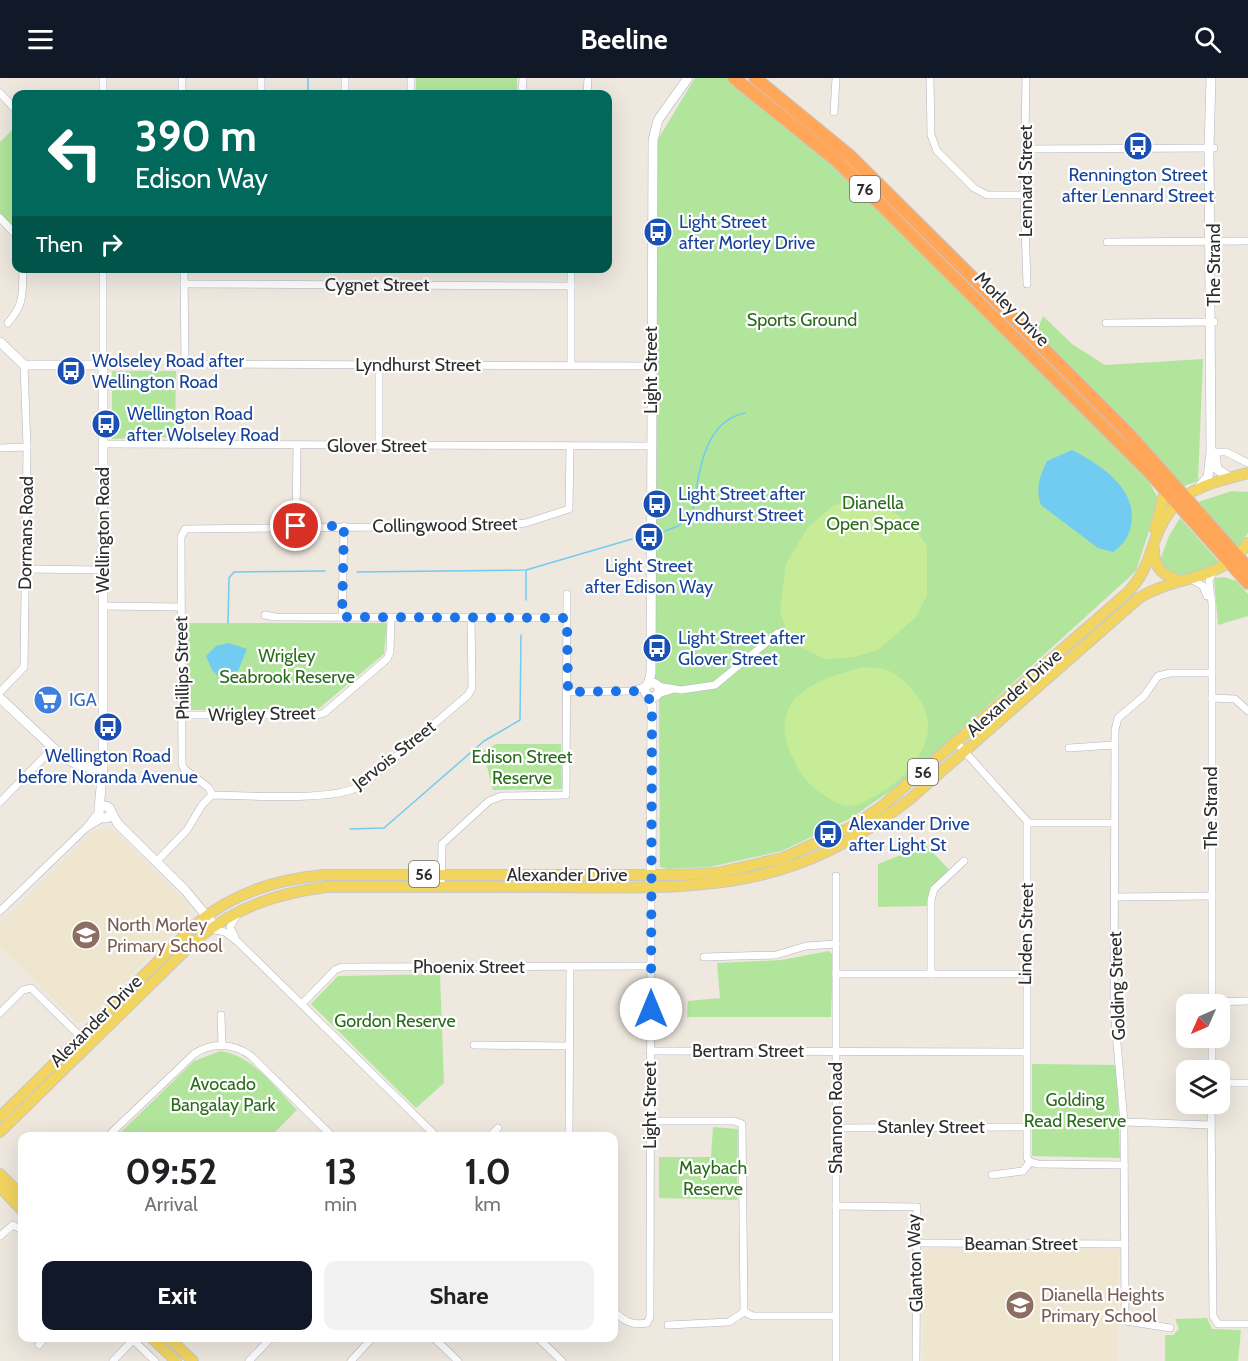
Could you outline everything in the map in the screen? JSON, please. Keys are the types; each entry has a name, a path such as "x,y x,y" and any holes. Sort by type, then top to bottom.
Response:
{"highway":[{"name":"Morley Drive","path":"734,78 837,161 1058,380 1165,491 1181,499"},
{"name":"Morley Drive","path":"754,78 858,164 1122,427 1234,560 1248,583"},
{"name":"Morley Drive","path":"1234,560 1248,568"}],"main road":[{"name":"Alexander Drive","path":"0,1132 180,955 214,925 253,904 292,892 327,888 651,888 727,883 774,872 819,856 846,843 887,817 1127,593 1144,572 1165,519 1181,499 1199,487 1248,473"},
{"path":"1230,478 1248,483"},
{"name":"56","path":"1165,491 1154,530 1154,562 1158,569 1185,580"},
{"name":"Alexander Drive","path":"0,1117 80,1036 208,914 244,894 299,877 441,874 650,876 717,873 783,858 851,827 881,807 961,747 1139,598 1213,572 1234,560 1248,543"},
{"path":"0,1174 18,1192"},
{"path":"0,1187 18,1206"},
{"path":"156,1342 176,1361"},
{"path":"173,1342 193,1361"}],"street":[{"name":"Light Street","path":"618,1314 628,1323 647,1323 650,1317 653,140 658,120 688,78"},
{"path":"834,112 836,78"},
{"path":"930,78 931,135 937,151 974,188 987,195 1024,195"},
{"name":"Lennard Street","path":"1026,78 1024,195 1027,284"},
{"path":"1212,78 1218,78"},
{"name":"The Strand","path":"1199,487 1208,477 1213,452 1212,78"},
{"name":"The Strand","path":"1211,148 1214,98 1218,78"},
{"path":"0,93 12,106"},
{"path":"1026,149 1211,148"},
{"path":"0,218 12,230"},
{"path":"1107,242 1248,241"},
{"path":"8,323 19,310 22,301 22,273"},
{"name":"Wellington Road","path":"103,273 101,789 104,813"},
{"path":"184,273 184,284"},
{"path":"571,273 571,365"},
{"name":"Lyndhurst Street","path":"184,284 184,364 651,366"},
{"name":"Cygnet Street","path":"184,284 571,286"},
{"path":"1106,323 1211,323"},
{"path":"0,342 24,365 103,365"},
{"name":"Dormans Road","path":"0,692 24,667 27,447 24,365"},
{"path":"379,365 379,446"},
{"name":"Glover Street","path":"103,444 651,446"},
{"path":"296,526 297,445"},
{"path":"0,448 27,447"},
{"name":"Collingwood Street","path":"185,529 296,526 497,526 526,523 569,509 570,447"},
{"path":"1213,452 1226,452 1248,464"},
{"name":"The Strand","path":"1213,452 1217,469 1230,478"},
{"path":"342,617 344,526"},
{"name":"Phillips Street","path":"185,529 182,537 181,607 184,769 209,788 212,795"},
{"path":"26,568 102,570"},
{"name":"The Strand","path":"1212,994 1210,896 1212,698 1209,581 1213,572"},
{"name":"The Strand","path":"1185,580 1203,586 1211,610"},
{"path":"441,887 441,849 444,840 489,801 502,795 566,795 567,594"},
{"path":"103,606 181,607"},
{"path":"265,615 275,617 567,618"},
{"name":"Wrigley Street","path":"183,716 317,715 324,713 387,659 390,652 390,618"},
{"name":"Jervois Street","path":"212,795 328,795 357,789 468,695 472,688 471,618"},
{"path":"568,692 700,689 715,685 778,633"},
{"name":"Golding Street","path":"1170,1328 1126,1322 1124,1122 1114,1010 1114,745 1118,718 1144,696 1158,676 1170,673 1211,673"},
{"path":"0,698 53,748 73,762 83,767 102,768"},
{"path":"1212,698 1235,699 1248,711"},
{"path":"1069,748 1114,745"},
{"path":"961,747 1028,823 1114,824"},
{"path":"0,802 53,748"},
{"path":"73,762 102,768"},
{"path":"83,767 101,789"},
{"path":"157,861 187,830 212,795"},
{"path":"0,911 104,813 157,861 208,914 214,925 238,942 432,1132"},
{"name":"Linden Street","path":"1028,823 1026,1127 1027,1152 1030,1162"},
{"path":"931,974 931,900 934,889 964,861"},
{"name":"Shannon Road","path":"836,876 836,1361"},
{"path":"1115,897 1210,896"},
{"path":"238,942 230,924 253,904"},
{"path":"704,957 776,955 806,946 836,944"},
{"name":"Phoenix Street","path":"302,1004 335,970 342,967 651,966"},
{"path":"569,1132 570,967"},
{"path":"836,974 1026,974"},
{"path":"0,1013 23,990 31,988 89,1045"},
{"path":"1230,1002 1248,1001"},
{"path":"221,1015 222,1045"},
{"path":"112,1132 194,1054 201,1049 222,1045 238,1048 251,1056 328,1132"},
{"path":"474,1045 568,1046"},
{"name":"Bertram Street","path":"650,1052 836,1050 1026,1052"},
{"path":"1230,1083 1248,1083"},
{"path":"1211,1114 1212,1316 1218,1324 1248,1324"},
{"path":"650,1121 734,1121 742,1124 744,1312"},
{"path":"1124,1122 1211,1125"},
{"name":"Stanley Street","path":"836,1128 1026,1127"},
{"path":"494,1132 498,1128"},
{"path":"993,1175 1023,1171 1030,1162 1124,1165"},
{"name":"Glanton Way","path":"836,1206 917,1207 916,1361"},
{"path":"0,1236 13,1225 18,1228"},
{"name":"Beaman Street","path":"916,1243 1125,1244"},
{"path":"744,1312 753,1316 835,1316"},
{"path":"668,1325 729,1322 744,1312"},
{"path":"113,1361 129,1342"},
{"path":"135,1342 155,1361"},
{"path":"249,1361 267,1342"},
{"path":"351,1361 368,1342"},
{"path":"437,1342 452,1359"},
{"path":"542,1342 562,1361"}],"shaded area":[{"name":"North Morley Primary School","path":"96,829 112,829 189,905 190,917 84,1021 77,1022 0,947 0,923"},
{"name":"Dianella Heights Primary School","path":"923,1249 1119,1249 1117,1361 923,1361"}],"green space":[{"path":"416,78 517,78 517,90 416,90"},
{"name":"Dianella Open Space","path":"695,78 727,78 820,151 1149,482 1159,500 1136,571 906,780 851,818 782,851 710,867 668,869 660,867 659,699 655,684 657,141"},
{"path":"12,130 12,231 0,218 0,142"},
{"path":"1043,316 1072,344 1105,365 1203,359 1198,481 1184,486 1036,333"},
{"path":"112,371 176,371 175,437 112,439"},
{"path":"1232,491 1248,492 1248,533 1238,548 1198,502"},
{"path":"866,502 889,508 915,529 927,546 927,595 916,617 878,650 855,657 825,659 794,644 786,629 780,612 786,564 808,527 834,505"},
{"path":"1180,518 1220,563 1184,576 1168,575 1160,560 1169,536"},
{"path":"1224,577 1236,581 1248,594 1248,616 1218,625 1214,578"},
{"name":"Wrigley Seabrook Reserve","path":"186,623 387,623 384,654 317,710 187,710"},
{"path":"864,667 887,670 909,686 920,701 927,717 927,737 918,758 893,784 864,802 845,806 816,790 804,778 793,758 786,737 785,720 790,706 800,694 813,685"},
{"name":"Edison Street Reserve","path":"496,744 561,744 562,789 493,790 483,751"},
{"path":"926,845 950,871 933,888 928,906 878,907 878,864"},
{"path":"829,951 833,955 831,1017 687,1017 688,1001 720,998 717,963 781,960"},
{"name":"Gordon Reserve","path":"440,974 444,1083 416,1108 311,1004 338,976"},
{"name":"Avocado Bangalay Park","path":"220,1051 243,1059 262,1073 297,1110 275,1132 121,1132 194,1061"},
{"name":"Golding Read Reserve","path":"1032,1064 1117,1065 1120,1158 1032,1156"},
{"name":"Maybach Reserve","path":"713,1127 738,1129 737,1200 659,1198 659,1157 711,1157"},
{"path":"1207,1318 1212,1329 1241,1330 1238,1361 1165,1361 1165,1335 1173,1335 1179,1329 1175,1319"}],"water":[{"path":"1072,450 1105,471 1123,489 1129,500 1132,512 1129,533 1125,541 1113,552 1098,548 1041,505 1038,493 1039,482 1047,461"},
{"path":"229,643 247,649 238,671 218,676 212,670 206,656 216,646"}],"waterway":[{"path":"308,78 308,90"},
{"path":"665,531 678,526 692,515 700,469 711,439 730,418 745,413"},
{"path":"357,572 526,570 632,539"},
{"path":"228,623 229,578 234,572 325,571"},
{"path":"526,571 526,600"},
{"path":"350,829 384,828 484,741 520,720 521,635"}],"place":[{"name":"Rennington Street after Lennard Street","path":"1138,146"},
{"name":"Light Street after Morley Drive","path":"658,232"},
{"name":"Wolseley Road after Wellington Road","path":"71,371"},
{"name":"Wellington Road after Wolseley Road","path":"106,424"},
{"name":"Light Street after Lyndhurst Street","path":"657,504"},
{"name":"Light Street after Edison Way","path":"649,537"},
{"name":"Light Street after Glover Street","path":"657,648"},
{"name":"IGA","path":"48,700"},
{"name":"Wellington Road before Noranda Avenue","path":"108,727"},
{"name":"Alexander Drive after Light St","path":"828,834"},
{"name":"North Morley Primary School","path":"86,935"},
{"name":"Dianella Heights Primary School","path":"1020,1305"}],"route":[{"path":"296,526 344,526 342,617 567,618 568,692 633,691 648,696 652,706 651,1009"}],"park label":[{"name":"Sports Ground","path":"802,320"}]}
